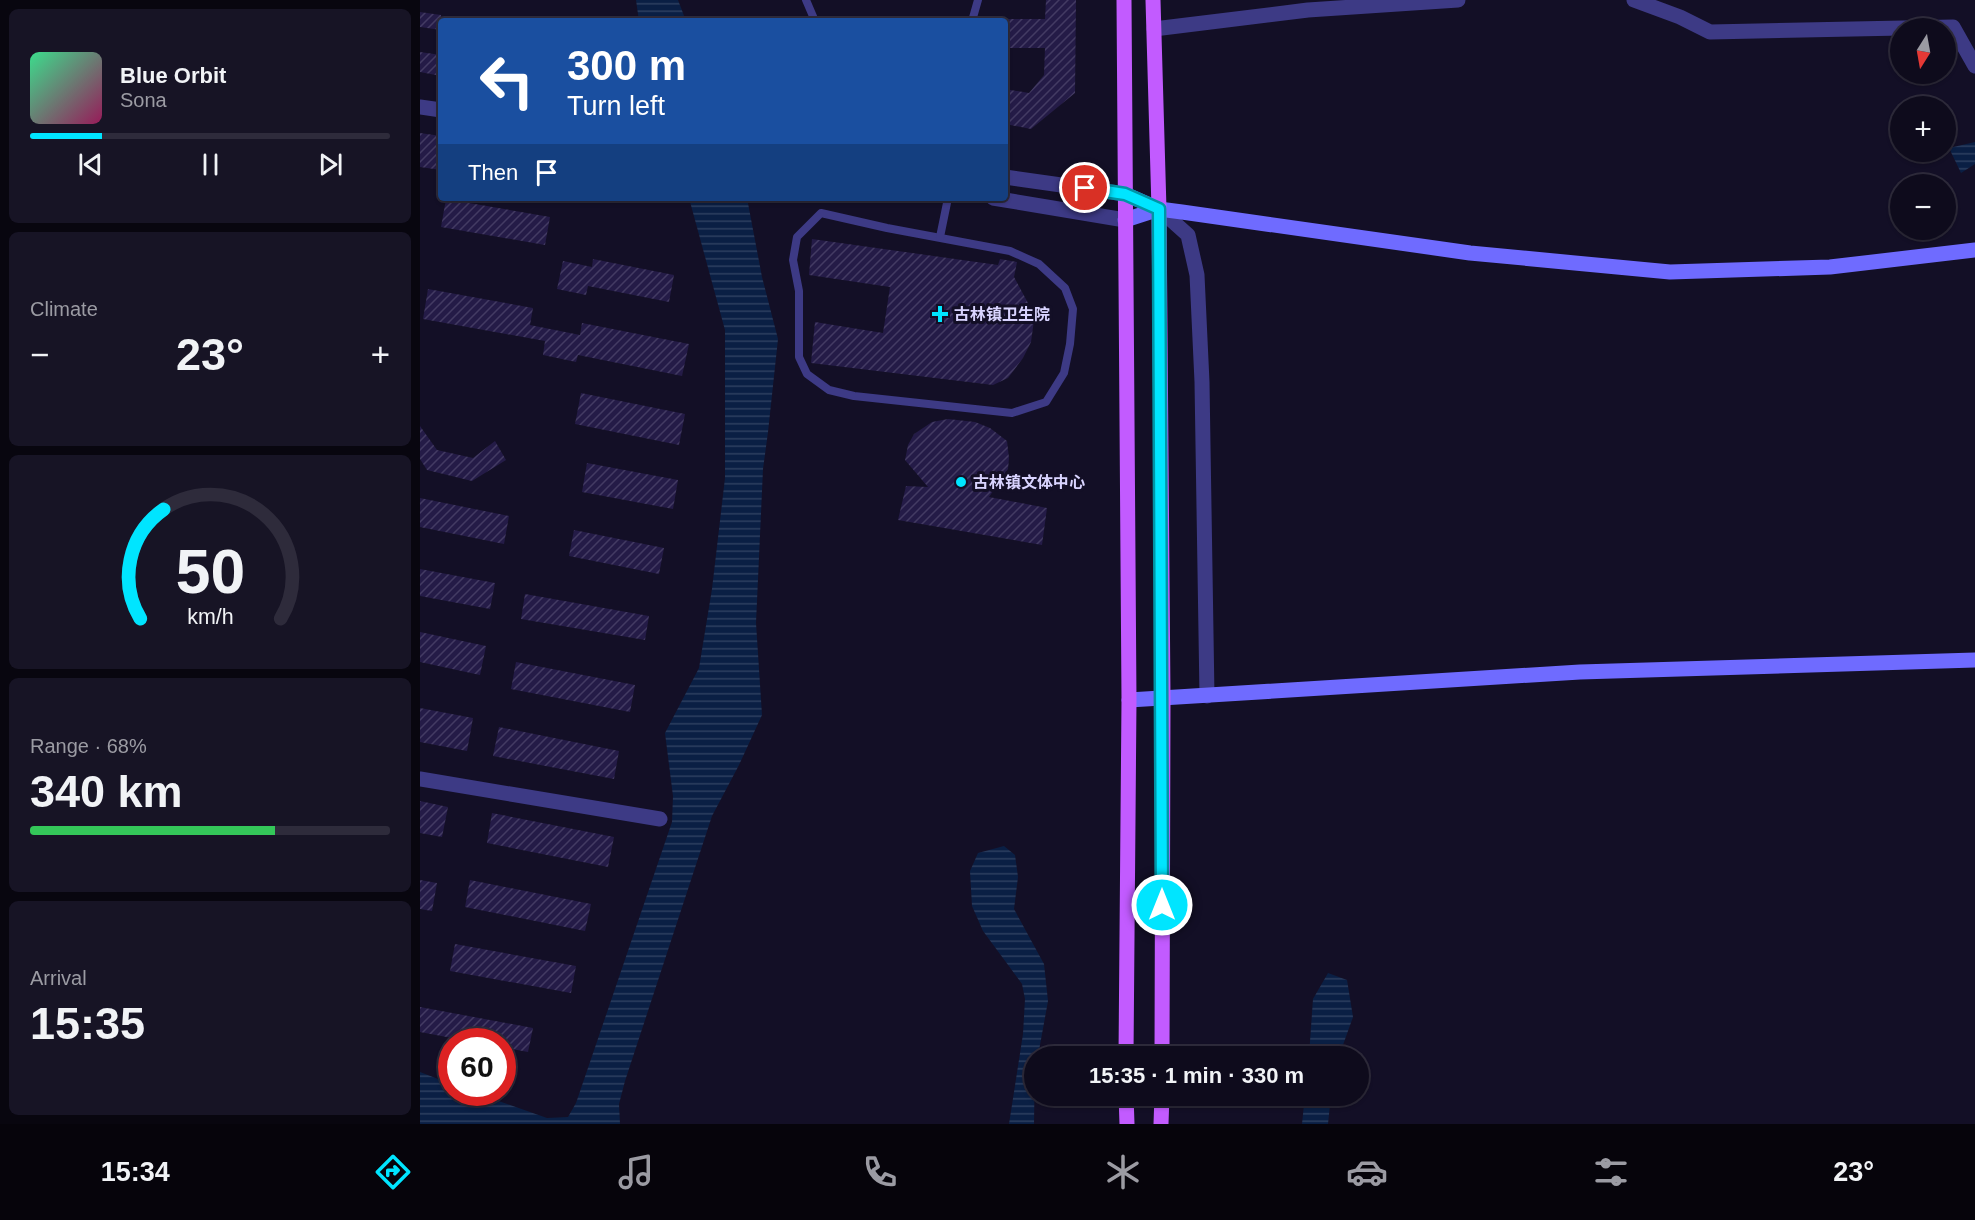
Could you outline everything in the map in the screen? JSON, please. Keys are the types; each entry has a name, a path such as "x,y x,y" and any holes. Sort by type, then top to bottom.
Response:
{"main road":[{"path":"1124,0 1129,700 1126,1046"},
{"path":"1154,0 1159,209 1163,698 1162,1046"},
{"path":"1125,194 1159,209 1470,253 1670,272 1830,267 1975,250"},
{"path":"1125,220 1159,209"},
{"path":"1129,700 1581,672 1975,660"},
{"path":"1126,1106 1127,1124"},
{"path":"1161,1106 1161,1124"}],"street":[{"path":"1154,29 1308,9 1458,0"},
{"path":"1634,0 1680,17 1710,32 1953,27 1975,66"},
{"path":"420,107 438,110"},
{"path":"1008,177 1125,194"},
{"path":"1008,200 1125,220"},
{"path":"1159,209 1188,235 1197,274 1202,393 1207,696"},
{"path":"420,779 660,819"}],"lane":[{"path":"806,0 814,18"},
{"path":"973,18 978,0"},
{"path":"940,237 947,201"},
{"path":"821,213 940,237 1010,251 1039,264 1065,288 1073,309 1070,344 1064,373 1046,402 1012,413 854,396 829,390 807,374 799,357 799,291 793,260 797,237 821,213"}],"water":[{"path":"636,0 678,0 685,18 639,18"},
{"path":"1975,142 1975,164 1961,173 1956,162 1956,146"},
{"path":"690,201 748,201 762,277 778,339 763,469 756,623 762,715 712,816 625,1081 619,1104 620,1124 420,1124 420,1072 438,1079 438,1106 513,1106 547,1118 568,1117 576,1103 672,822 673,796 665,733 699,668 712,589 725,478 725,330"},
{"path":"1004,846 1015,855 1018,877 1014,909 1044,964 1048,1001 1040,1046 1024,1046 1024,1106 1034,1106 1034,1124 1009,1124 1023,1034 1025,999 1022,984 983,931 972,906 970,871 978,853"},
{"path":"1328,973 1347,980 1353,1017 1343,1046 1310,1046 1313,999"},
{"path":"1304,1106 1330,1106 1328,1124 1302,1124"}],"building":[{"path":"1046,0 1076,0 1075,93 1031,129 1008,125 1008,90 1029,93 1044,75 1045,48 1008,48 1008,19 1045,19"},
{"path":"420,12 441,15 441,18 438,18 438,30 420,27"},
{"path":"420,52 438,55 438,75 420,72"},
{"path":"420,133 438,136 438,170 420,167"},
{"path":"446,201 458,201 550,217 545,245 441,227"},
{"path":"812,239 998,265 1000,259 1017,262 1014,277 1034,320 1031,342 1023,358 1008,378 993,385 811,363 815,322 883,333 890,287 809,275"},
{"path":"593,259 674,275 669,302 588,286 586,295 557,289 563,261 592,267"},
{"path":"428,289 533,308 530,325 580,335 582,323 689,344 682,376 578,355 576,362 543,355 545,341 423,319"},
{"path":"581,393 685,414 679,445 575,424"},
{"name":"古林镇文体中心","path":"948,419 975,422 990,428 1007,441 1008,469 989,497 1047,508 1042,545 898,520 906,486 928,487 905,460 908,445 914,434 932,422"},
{"path":"420,426 437,450 473,458 495,441 506,460 472,481 427,470 420,459"},
{"path":"587,463 678,480 673,509 582,492"},
{"path":"420,498 509,516 504,544 420,527"},
{"path":"574,530 664,548 659,574 569,556"},
{"path":"420,569 495,583 490,609 420,596"},
{"path":"525,594 649,616 645,640 521,619"},
{"path":"420,632 486,646 480,675 420,662"},
{"path":"516,662 635,685 630,712 511,689"},
{"path":"420,708 473,718 467,751 420,742"},
{"path":"499,727 619,751 614,779 493,756"},
{"path":"420,801 448,807 442,837 420,833"},
{"path":"492,813 614,837 608,867 487,843"},
{"path":"420,880 437,883 432,911 420,909"},
{"path":"470,880 591,904 585,931 465,907"},
{"path":"455,944 576,966 571,993 450,971"},
{"path":"420,1007 533,1028 528,1052 516,1050 516,1028 438,1028 438,1035 420,1032"}],"place":[{"name":"古林镇卫生院","path":"940,314"},
{"name":"古林镇文体中心","path":"961,482"}],"route":[{"path":"1085,188 1125,194 1159,209 1163,698 1162,905"}]}
